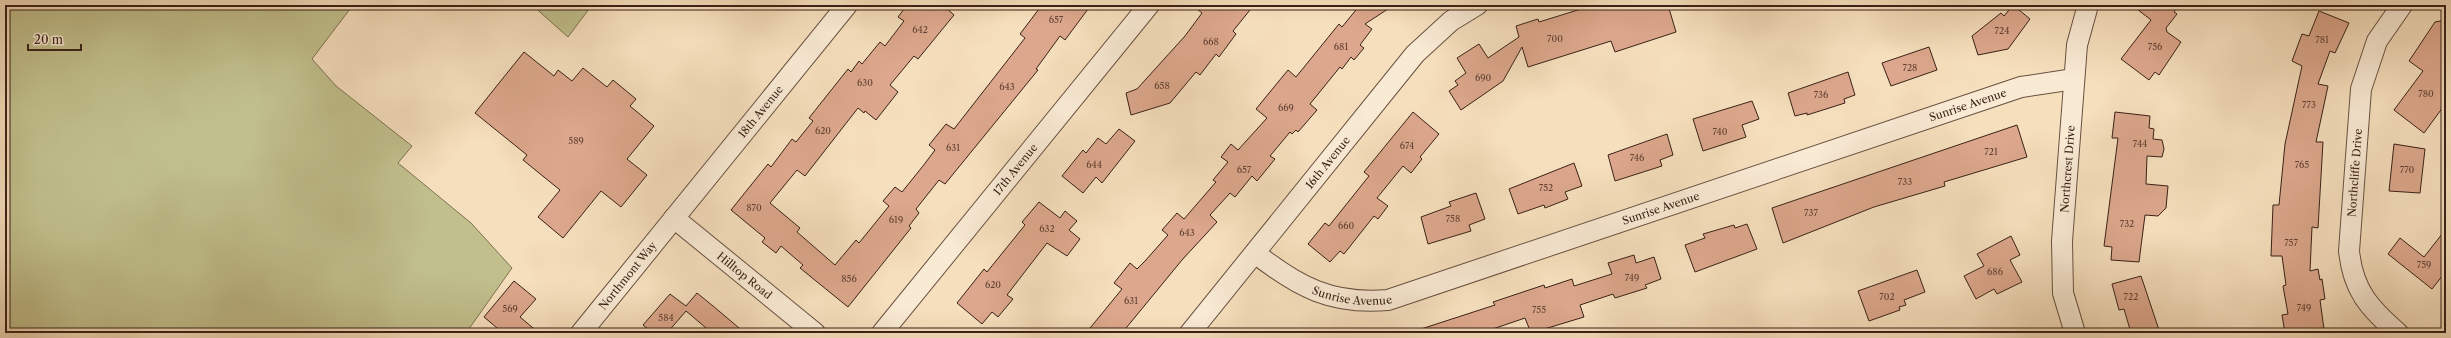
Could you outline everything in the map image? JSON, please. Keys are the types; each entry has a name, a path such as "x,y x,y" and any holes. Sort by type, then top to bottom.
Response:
{"street":[{"name":"18th Avenue","path":"674,218 847,5"},
{"name":"17th Avenue","path":"882,333 1148,5"},
{"name":"16th Avenue","path":"1190,333 1415,54 1451,21 1477,5"},
{"name":"Northcrest Drive","path":"2075,333 2063,293 2062,269 2077,45 2088,5"},
{"name":"Northcliffe Drive","path":"2398,333 2367,303 2351,269 2349,251 2361,89 2378,41 2402,5"},
{"name":"Sunrise Avenue","path":"1255,253 1290,280 1323,294 1356,301 1388,300 2022,87 2074,79"},
{"name":"Northmont Way","path":"581,333 674,218"},
{"name":"Hilltop Road","path":"674,218 815,333"}],"shaded area":[{"path":"5,5 353,5 312,59 336,86 412,146 398,163 471,223 512,268 466,333 5,333"},
{"path":"532,5 592,5 568,37"}],"building":[{"path":"907,5 943,5 954,15 918,59 914,56 890,85 898,92 876,120 865,111 864,113 858,108 805,176 797,170 770,203 800,228 797,232 835,265 856,240 859,243 889,206 883,201 895,187 902,192 923,166 935,150 929,145 946,124 954,129 1025,38 1020,34 1042,5 1091,5 1065,40 1060,36 1036,69 1038,70 945,184 939,180 916,209 919,213 909,226 911,228 848,307 800,268 803,265 781,246 776,253 762,242 765,238 731,210 768,164 771,167 792,139 796,142 813,121 809,118 848,69 851,72 859,61 862,64 880,42 885,46 904,21 898,17"},
{"path":"1192,5 1254,5 1233,31 1236,34 1219,57 1216,54 1200,75 1196,72 1170,103 1131,115 1126,93 1137,89 1185,36 1202,13"},
{"path":"1360,5 1394,5 1365,24 1372,29 1360,45 1364,48 1354,60 1351,57 1342,69 1340,67 1310,104 1317,110 1298,132 1296,130 1292,134 1290,132 1270,156 1275,159 1257,181 1252,176 1235,197 1230,193 1210,215 1217,222 1182,260 1122,333 1086,333 1122,289 1114,283 1130,263 1137,269 1145,261 1168,235 1162,230 1177,213 1184,219 1216,182 1213,180 1228,162 1221,157 1231,144 1238,150 1267,118 1256,109 1288,70 1296,77 1339,24 1342,27"},
{"path":"1594,5 1668,5 1676,32 1615,52 1611,41 1528,67 1522,47 1503,81 1461,110 1449,91 1458,85 1455,81 1466,73 1457,58 1479,44 1488,58 1519,37 1516,26 1538,19 1539,22"},
{"path":"2013,5 2030,19 2008,49 1978,55 1972,36 2001,13 2004,16"},
{"path":"2132,5 2179,5 2174,12 2177,14 2166,28 2167,32 2181,42 2159,75 2155,72 2149,80 2121,59 2151,20"},
{"path":"2319,11 2349,23 2335,53 2330,51 2318,84 2328,86 2316,142 2323,142 2318,228 2312,227 2310,271 2318,269 2320,280 2322,279 2325,299 2320,300 2324,329 2285,333 2282,315 2288,314 2283,286 2286,285 2282,256 2271,256 2273,205 2279,205 2285,144 2302,66 2292,61 2302,34 2309,36"},
{"path":"2446,20 2446,103 2424,133 2394,110 2423,71 2409,61 2435,22"},
{"path":"1929,47 1937,70 1891,86 1882,63"},
{"path":"524,52 554,76 558,70 572,81 583,68 607,87 613,80 636,99 630,106 654,126 627,159 647,175 621,207 601,191 563,238 538,217 560,190 523,160 527,155 475,113"},
{"path":"1848,72 1855,95 1844,99 1845,103 1807,115 1807,113 1795,116 1788,93"},
{"path":"1752,101 1759,119 1742,125 1746,137 1703,151 1693,119"},
{"path":"1413,112 1439,134 1420,157 1422,159 1411,173 1403,166 1377,198 1388,206 1378,219 1374,216 1344,254 1340,251 1330,262 1308,244 1325,223 1329,226 1369,176 1364,172"},
{"path":"2115,112 2150,116 2149,128 2154,129 2153,139 2162,140 2164,149 2162,157 2147,156 2146,184 2168,186 2166,208 2158,216 2145,215 2139,262 2111,260 2112,247 2104,246 2118,138 2112,138"},
{"path":"2017,125 2027,157 1944,182 1945,186 1874,207 1783,243 1772,208"},
{"path":"1119,129 1135,141 1102,183 1096,177 1083,193 1062,176 1083,150 1086,153 1098,138 1106,144"},
{"path":"1667,134 1673,155 1660,160 1662,166 1615,181 1608,155"},
{"path":"2394,144 2425,149 2420,193 2389,191"},
{"path":"1574,163 1582,186 1565,192 1568,199 1545,208 1544,205 1518,214 1509,189"},
{"path":"1476,193 1485,219 1469,225 1471,231 1428,244 1421,217 1451,206 1449,202"},
{"path":"1039,202 1060,218 1065,211 1077,221 1069,230 1080,239 1067,256 1047,243 1007,295 1013,299 998,317 992,312 982,324 957,303 984,269 987,272 1025,225 1022,222"},
{"path":"1747,224 1757,249 1695,272 1685,245 1705,238 1703,234 1734,225 1735,228"},
{"path":"2446,229 2446,271 2432,289 2388,254 2400,238 2424,257"},
{"path":"2011,236 2020,255 2010,260 2022,282 1997,294 1994,289 1976,299 1964,276 1984,266 1977,254"},
{"path":"1634,255 1636,263 1654,257 1661,279 1645,285 1647,288 1615,298 1613,294 1580,305 1584,317 1531,333 1525,318 1481,333 1419,333 1418,330 1495,305 1493,302 1544,285 1545,288 1572,279 1574,286 1612,274 1608,263"},
{"path":"1917,270 1925,292 1904,300 1906,305 1899,307 1900,310 1869,321 1858,291"},
{"path":"2141,276 2160,333 2131,333 2124,309 2119,310 2112,284"},
{"path":"514,281 536,299 520,317 539,333 503,333 484,317"},
{"path":"697,293 745,333 712,333 686,311 667,333 653,333 643,325 670,294 686,306"}]}
